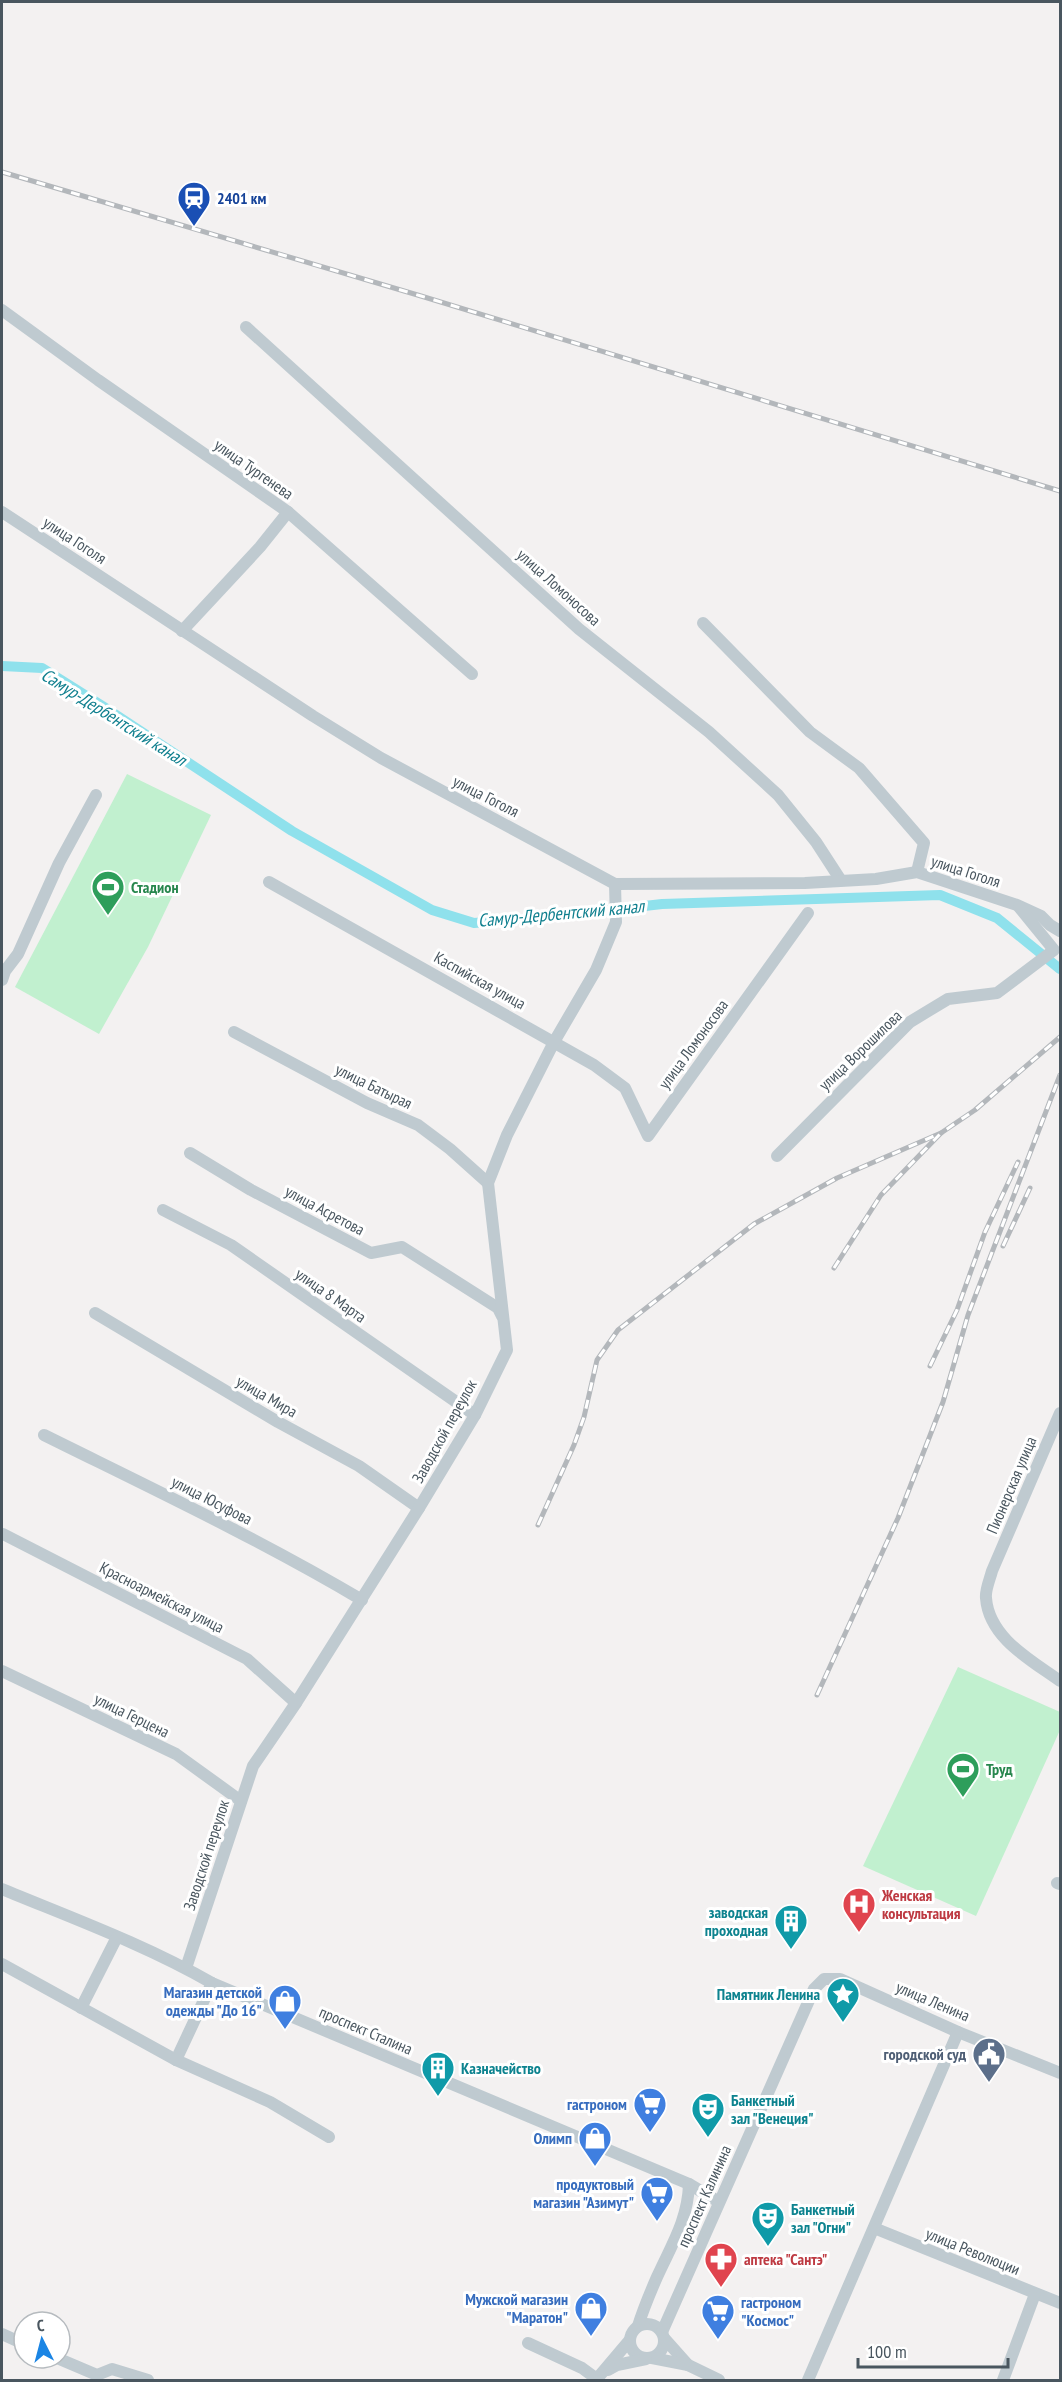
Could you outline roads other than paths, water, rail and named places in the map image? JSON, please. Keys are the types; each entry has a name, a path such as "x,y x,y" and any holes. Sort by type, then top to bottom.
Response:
{"street":[{"name":"улица Тургенева","path":"2,310 288,512 472,674"},
{"name":"улица Ломоносова","path":"246,327 579,629 709,732 760,779 777,795 816,842 840,879"},
{"path":"182,631 260,547 288,512"},
{"name":"улица Гоголя","path":"2,513 381,758 616,889 876,879 917,872 1017,904 1041,916 1060,931"},
{"path":"703,623 810,732 859,768 895,807 924,843 917,872"},
{"path":"2,980 4,971 18,954 59,863 96,795"},
{"name":"Каспийская улица","path":"269,882 594,1065 624,1088 648,1136"},
{"name":"Заводской переулок","path":"186,1968 253,1766 296,1703 419,1508 475,1415 507,1350 488,1183 507,1135 554,1042 596,970 618,915 616,889"},
{"name":"улица Ворошилова","path":"777,1156 910,1022 948,999 997,993 1054,950 1017,904"},
{"name":"улица Ломоносова","path":"648,1136 808,913"},
{"name":"улица Батырая","path":"234,1032 368,1103 418,1125 450,1149 488,1183"},
{"name":"улица Асретова","path":"190,1153 251,1190 371,1253 402,1247 498,1308 504,1318"},
{"name":"улица 8 Марта","path":"163,1210 231,1245 475,1415"},
{"name":"улица Мира","path":"95,1313 278,1422 359,1466 419,1508"},
{"name":"Пионерская улица","path":"1060,1413 992,1571 985,1596 990,1619 1017,1651 1060,1681"},
{"name":"улица Юсуфова","path":"44,1435 216,1520 308,1568 362,1600"},
{"name":"Красноармейская улица","path":"3,1534 247,1659 296,1703"},
{"name":"улица Герцена","path":"2,1671 176,1754 241,1801"},
{"name":"проспект Сталина","path":"2,1889 117,1937 186,1968 212,1983 689,2184 718,2202"},
{"path":"81,2008 117,1937"},
{"path":"2,1964 176,2060 270,2102 328,2137"},
{"name":"улица Ленина","path":"824,1979 840,1979 958,2032 1060,2073"},
{"name":"проспект Калинина","path":"663,2335 718,2202 759,2116 814,1989 824,1979"},
{"path":"176,2060 212,1983"},
{"path":"808,2380 958,2032"},
{"name":"проспект Калинина","path":"638,2326 656,2279 682,2225 689,2203 689,2184"},
{"name":"улица Революции","path":"874,2228 1060,2303"},
{"path":"1004,2380 1035,2294"},
{"path":"599,2377 629,2341 632,2332 638,2326 653,2325 688,2365"},
{"path":"599,2377 617,2365 651,2358 662,2351 663,2335"},
{"path":"629,2341 637,2356 688,2365 719,2380"},
{"path":"528,2343 599,2377"},
{"path":"72,2366 94,2378 112,2369 148,2380"}],"waterway":[{"name":"Самур-Дербентский канал","path":"2,666 42,668 292,831 432,910 474,923 662,904 940,895 997,918 1060,969"}],"railway":[{"path":"2,172 421,296 1060,491"},
{"path":"834,1268 881,1195 941,1133 975,1110 1060,1037"},
{"path":"817,1695 898,1518 943,1402 968,1315 1060,1075"},
{"path":"538,1525 574,1445 584,1417 597,1360 618,1330 754,1224 837,1178 941,1133"},
{"path":"930,1366 957,1310 985,1232 1018,1162"},
{"path":"1003,1246 1030,1188"}],"place":[{"name":"2401 км","path":"194,227"},
{"name":"Стадион","path":"108,916"},
{"name":"Труд","path":"963,1798"},
{"name":"Женская консультация","path":"859,1933"},
{"name":"заводская проходная","path":"791,1950"},
{"name":"Памятник Ленина","path":"843,2023"},
{"name":"Магазин детской одежды \"До 16\"","path":"285,2030"},
{"name":"городской суд","path":"989,2083"},
{"name":"Казначейство","path":"438,2097"},
{"name":"гастроном","path":"650,2133"},
{"name":"Банкетный зал \"Венеция\"","path":"708,2138"},
{"name":"Олимп","path":"595,2167"},
{"name":"продуктовый магазин \"Азимут\"","path":"657,2222"},
{"name":"Банкетный зал \"Огни\"","path":"768,2247"},
{"name":"аптека \"Сантэ\"","path":"721,2288"},
{"name":"Мужской магазин \"Маратон\"","path":"591,2337"},
{"name":"гастроном \"Космос\"","path":"718,2340"}]}
